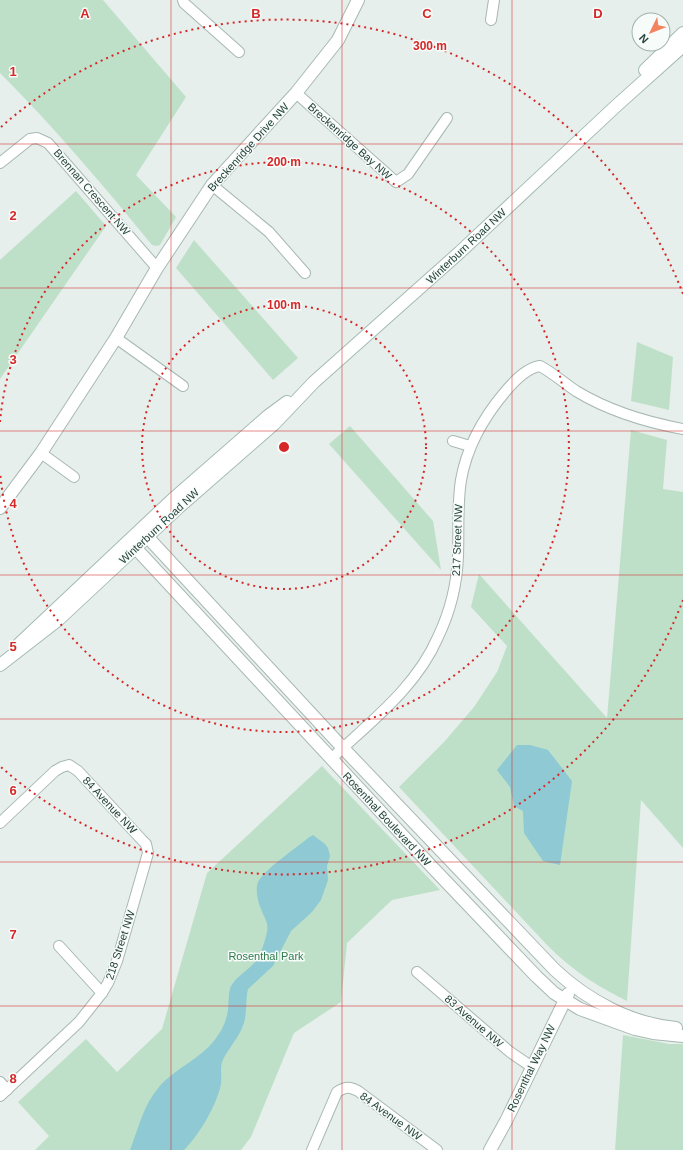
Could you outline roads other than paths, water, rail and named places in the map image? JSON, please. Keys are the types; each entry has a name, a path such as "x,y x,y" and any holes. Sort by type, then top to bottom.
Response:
{"street":[{"path":"183,0 184,3 240,52"},
{"name":"Breckenridge Drive NW","path":"0,508 41,453 116,338 158,268 212,185 296,92 338,40 358,0"},
{"path":"491,20 494,0"},
{"name":"Winterburn Road NW","path":"616,106 636,79 683,33"},
{"name":"Winterburn Road NW","path":"0,664 28,634 144,534 173,499 263,420 314,382 460,252 616,106 683,46"},
{"name":"Breckenridge Bay NW","path":"296,92 396,182 408,174 447,118"},
{"name":"Brennan Crescent NW","path":"0,163 30,139 37,138 48,143 158,268"},
{"path":"212,185 269,232 305,273"},
{"path":"116,338 183,386"},
{"name":"217 Street NW","path":"331,758 385,708 412,680 438,638 452,602 458,567 459,493 461,479 470,446 480,426 508,388 529,369 540,366 577,391 609,408 651,422 683,428"},
{"path":"453,441 470,446"},
{"path":"41,453 74,477"},
{"name":"Rosenthal Boulevard NW","path":"144,534 342,747 528,942 573,987 609,1008 631,1017 650,1024 683,1029"},
{"name":"Rosenthal Boulevard NW","path":"132,544 536,976 565,1000 580,1008 635,1029 653,1033 683,1036"},
{"name":"84 Avenue NW","path":"0,823 55,771 68,765 78,771 148,848"},
{"name":"218 Street NW","path":"2,1089 79,1022 102,994 117,961 147,857 148,848"},
{"path":"59,946 102,994"},
{"name":"83 Avenue NW","path":"417,972 510,1052 532,1067"},
{"name":"Rosenthal Way NW","path":"490,1150 506,1121 565,1000 573,987"},
{"name":"84 Avenue NW","path":"312,1150 335,1096 337,1092 343,1088 352,1088 358,1091 437,1150"}],"water":[{"path":"517,745 530,745 548,750 572,781 560,865 543,861 524,833 523,811 514,806 510,787 497,770"},
{"path":"313,835 325,844 328,848 330,856 327,866 328,880 321,900 312,912 291,931 273,966 248,989 244,1023 222,1062 219,1092 207,1119 196,1136 184,1150 130,1150 149,1101 166,1080 205,1050 222,1030 226,1020 231,986 259,956 267,932 267,923 258,900 258,882 274,865"}],"park label":[{"name":"Rosenthal Park","path":"266,956"}]}
